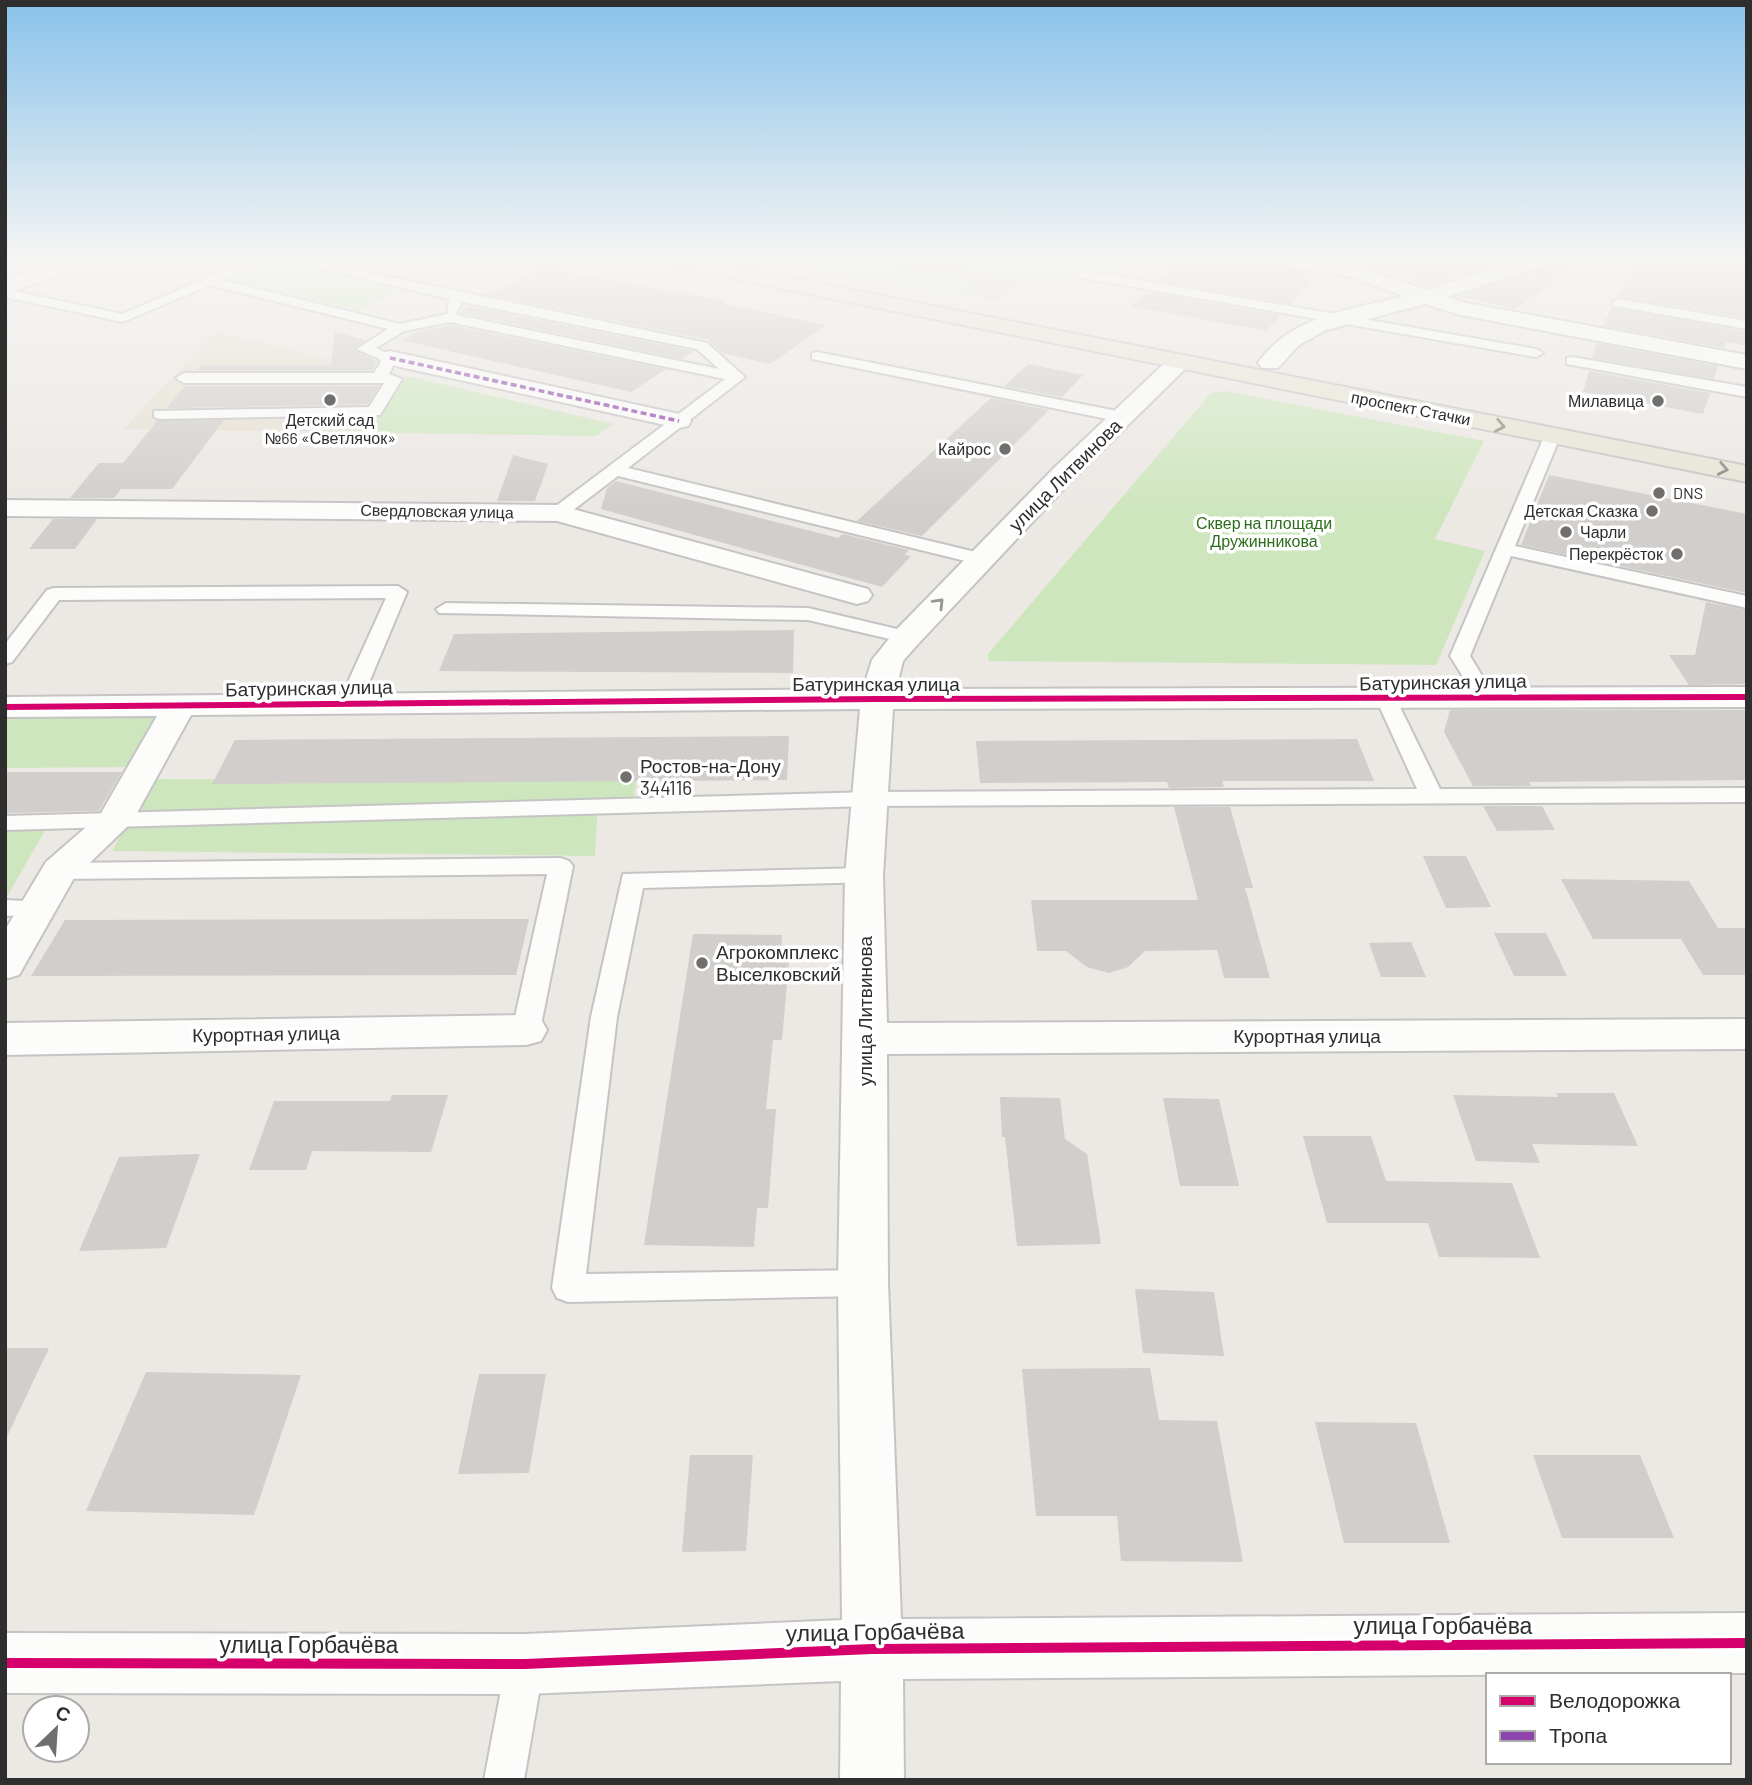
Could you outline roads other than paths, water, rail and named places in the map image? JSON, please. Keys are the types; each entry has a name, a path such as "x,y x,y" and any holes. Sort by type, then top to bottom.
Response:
{"main road":[{"name":"проспект Стачки","path":"1080,342 1747,474"},
{"name":"проспект Стачки","path":"1164,342 1747,456"}],"street":[{"path":"1270,363 1291,342"},
{"path":"1637,342 1747,362"},
{"name":"улица Литвинова","path":"872,1780 872,1649 863,1283 866,1039 864,876 877,699 888,660 907,637 1179,362"},
{"path":"385,368 679,421"},
{"name":"Свердловская улица","path":"5,508 558,513 857,595"},
{"name":"Батуринская улица","path":"5,707 877,699 1747,697"},
{"path":"5,965 21,908 114,822 180,705"},
{"name":"Курортная улица","path":"5,1039 526,1030"},
{"name":"Курортная улица","path":"866,1039 1747,1034"},
{"name":"улица Горбачёва","path":"5,1663 524,1664 872,1649 1747,1643"}],"lane":[{"path":"160,414 374,412 394,382 385,368 364,349 375,342"},
{"path":"568,342 737,377"},
{"path":"684,342 702,346 737,377"},
{"path":"1474,342 1536,353"},
{"path":"817,356 1122,417"},
{"path":"1572,361 1747,392"},
{"path":"184,378 385,368"},
{"path":"558,513 737,377"},
{"path":"1485,697 1460,656 1552,437"},
{"path":"615,470 982,559"},
{"path":"1505,549 1747,602"},
{"path":"5,658 54,594 398,592 349,704"},
{"path":"446,609 808,614 907,637"},
{"path":"1387,699 1432,796"},
{"path":"5,823 871,799 1747,795"},
{"path":"59,871 561,866 526,1030"},
{"path":"863,1283 568,1288 604,1017 632,880 864,876"},
{"path":"504,1780 524,1664"}],"place":[{"name":"Детский сад №66 «Светлячок»","path":"330,400"},
{"name":"Милавица","path":"1658,401"},
{"name":"Кайрос","path":"1005,449"},
{"name":"DNS","path":"1659,493"},
{"name":"Детская Сказка","path":"1652,511"},
{"name":"Чарли","path":"1566,532"},
{"name":"Перекрёсток","path":"1677,554"},
{"name":"Ростов-на-Дону 344116","path":"626,777"},
{"name":"Агрокомплекс Выселковский","path":"702,963"}],"park label":[{"name":"Сквер на площади Дружинникова","path":"1264,532"}]}
